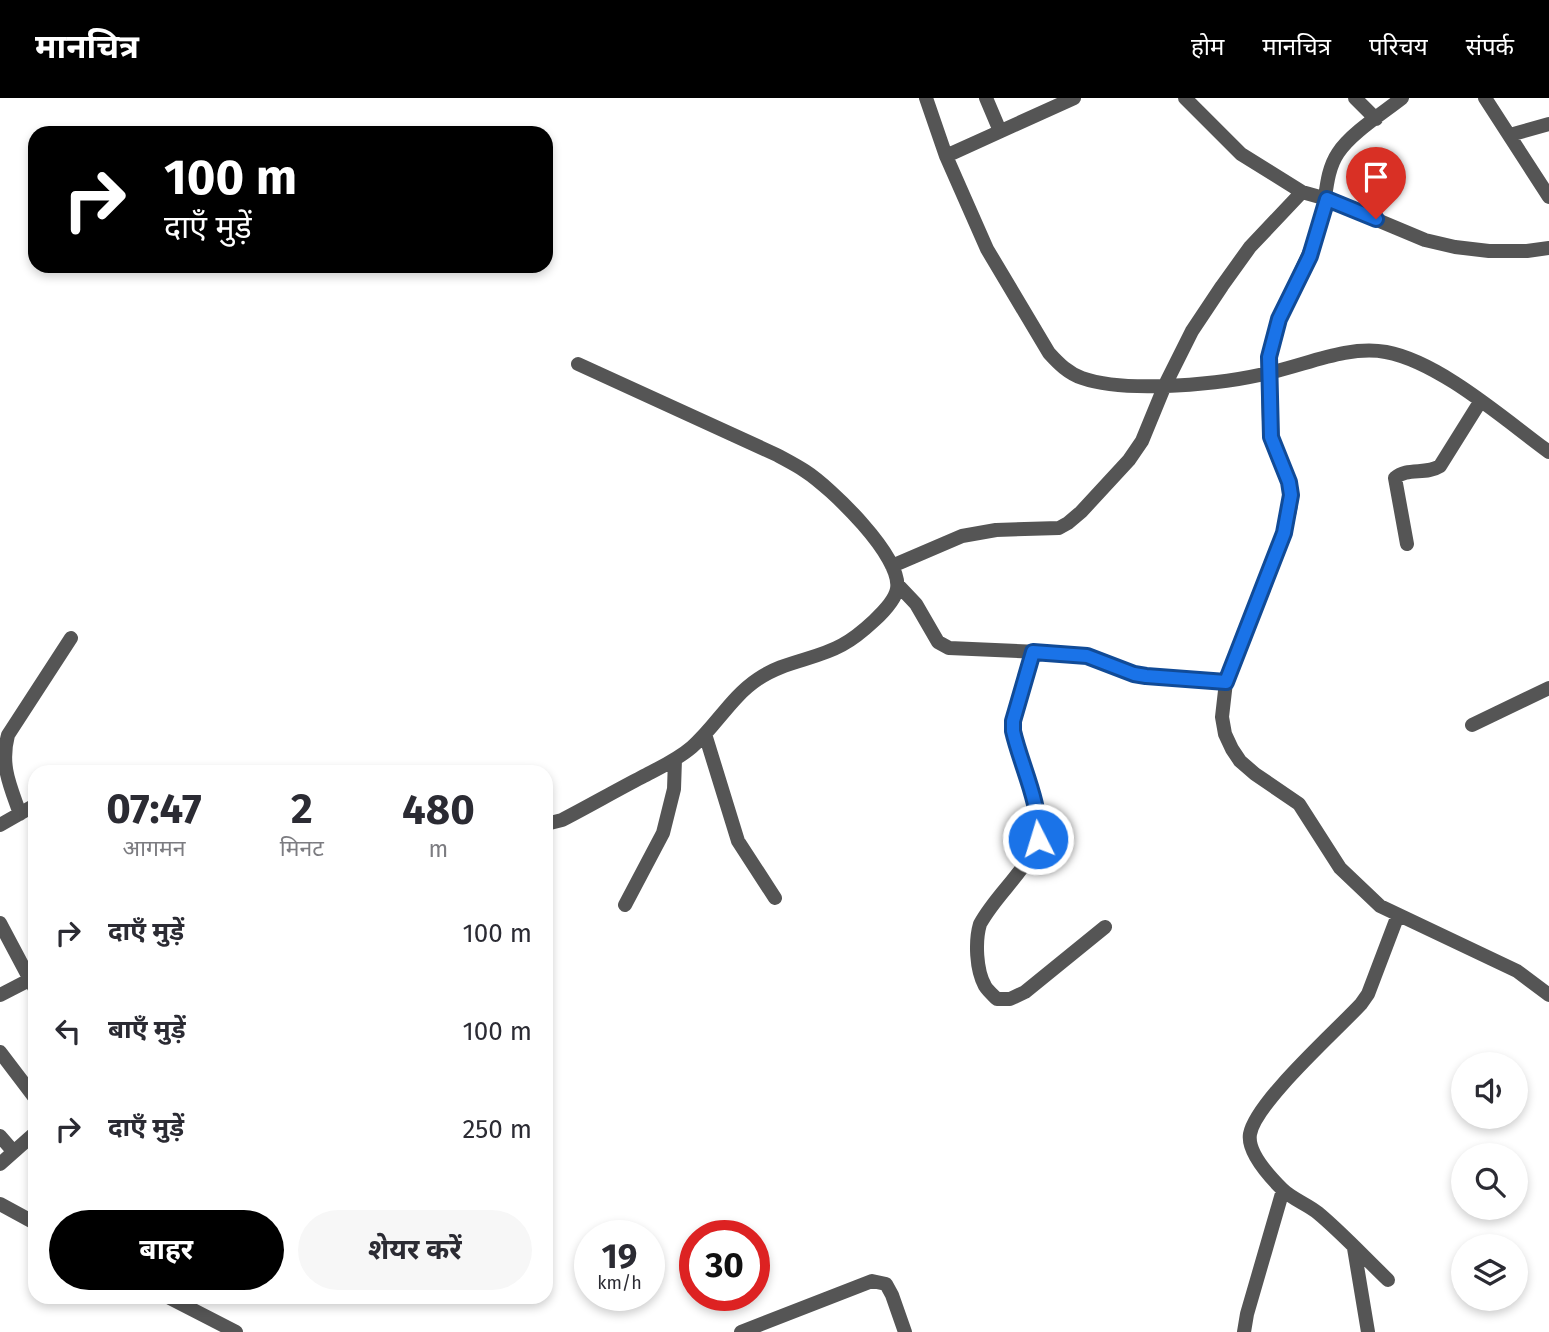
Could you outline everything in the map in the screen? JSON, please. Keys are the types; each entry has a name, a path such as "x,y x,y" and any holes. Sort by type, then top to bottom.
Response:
{"street":[{"path":"926,98 946,156 987,249 1049,353 1062,368 1079,377 1103,384 1165,385 1268,373 1369,350 1388,353 1433,371 1549,452"},
{"path":"986,98 1000,131"},
{"path":"946,156 1074,98"},
{"path":"1185,98 1241,154 1302,192 1327,199 1425,240 1455,247 1489,251 1549,248"},
{"path":"1355,98 1376,119"},
{"path":"1402,98 1339,150 1331,165 1327,181 1327,199 1310,256 1279,319 1269,357 1271,437 1289,482 1290,508 1284,533 1226,682 1222,717 1225,734 1240,761 1299,804 1340,868 1380,906 1517,971 1549,995"},
{"path":"1485,98 1549,197"},
{"path":"1510,135 1549,124"},
{"path":"892,566 962,536 996,530 1048,529 1068,523 1129,460 1142,441 1165,385 1192,331 1238,262 1302,192"},
{"path":"578,364 777,455 805,471 855,515 892,566 898,585 916,604 938,642 944,646 1087,656 1134,674 1226,682"},
{"path":"1407,544 1395,478 1399,474 1431,471 1440,466 1480,402"},
{"path":"553,822 562,820 675,759 705,734 731,703 755,681 782,666 841,646 855,637 884,610 896,593 898,585"},
{"path":"20,814 4,767 3,751 8,735 71,638"},
{"path":"1033,652 1013,721 1013,731 1036,810 1038,839 1031,854 980,924 976,937 985,986 997,999 1010,999 1025,992 1105,927"},
{"path":"1472,725 1549,688"},
{"path":"705,734 738,841 775,898"},
{"path":"625,905 663,833 674,789 675,759"},
{"path":"0,825 28,809"},
{"path":"1388,1280 1317,1213 1283,1190 1252,1149 1249,1137 1270,1099 1368,994 1398,915"},
{"path":"0,923 28,972"},
{"path":"0,995 28,984"},
{"path":"0,1052 28,1089"},
{"path":"0,1136 13,1151"},
{"path":"0,1164 28,1139"},
{"path":"1244,1332 1283,1190"},
{"path":"0,1204 28,1219"},
{"path":"1354,1248 1368,1332"},
{"path":"741,1332 872,1280 886,1284 905,1332"},
{"path":"185,1304 236,1332"}],"route":[{"path":"1038,839 1036,810 1013,731 1013,721 1033,652 1087,656 1146,676 1226,682 1284,533 1290,508 1289,482 1273,447 1269,425 1269,357 1279,319 1310,256 1327,199 1376,219"}]}
